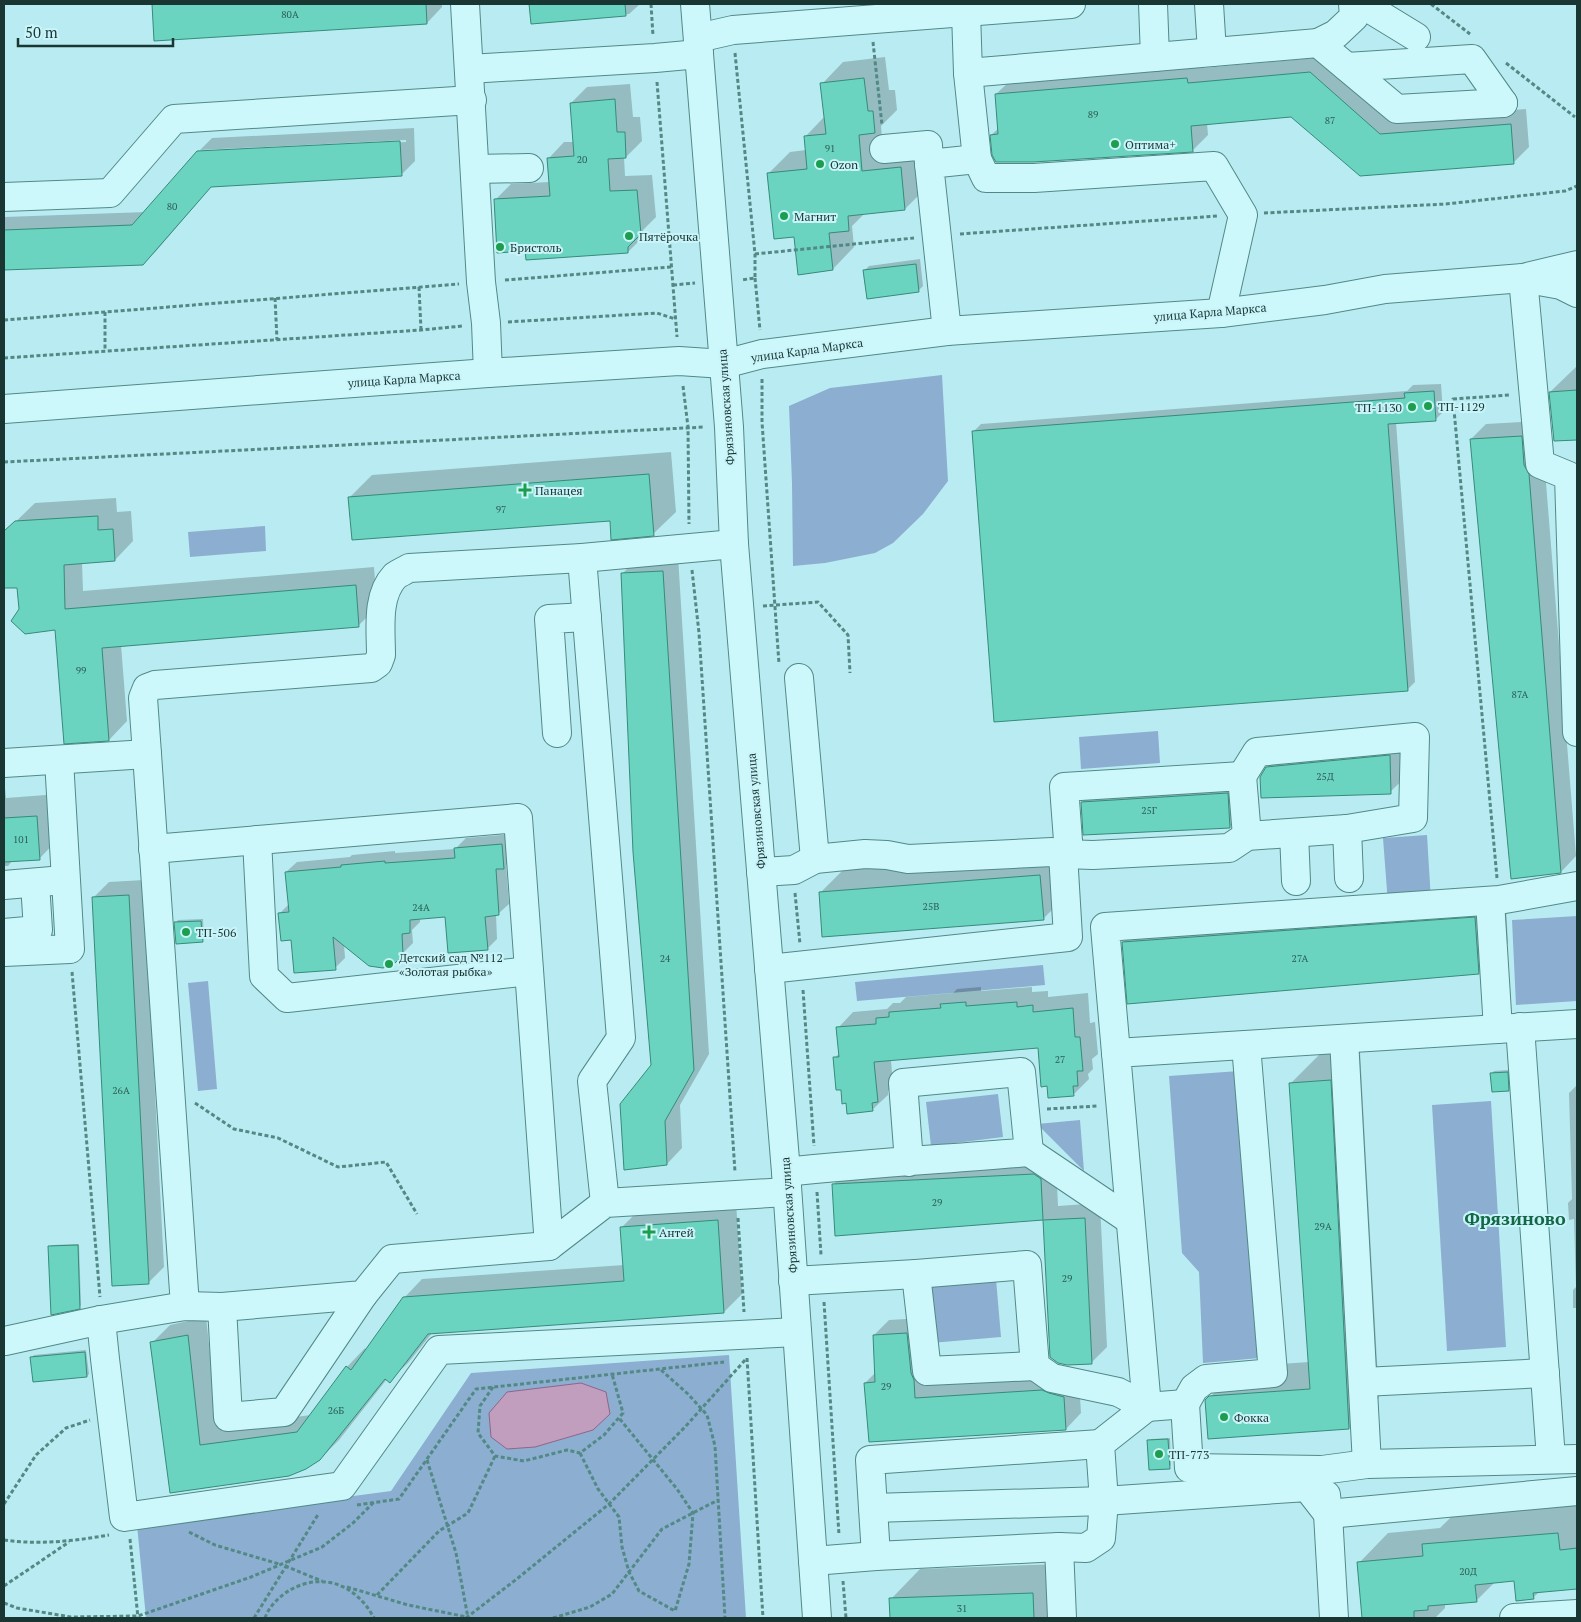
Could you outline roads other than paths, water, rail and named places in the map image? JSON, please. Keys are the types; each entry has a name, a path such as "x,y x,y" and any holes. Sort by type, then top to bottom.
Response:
{"street":[{"path":"465,4 488,373"},
{"name":"Фрязиновская улица","path":"695,4 729,427 734,544 794,1281 817,1618"},
{"path":"469,69 655,58 698,46 733,30 824,13 870,19 1071,4"},
{"path":"1153,4 1156,56"},
{"path":"1209,4 1212,52"},
{"path":"968,73 1318,43 1336,34 1354,17 1353,4"},
{"path":"1362,4 1416,37"},
{"path":"966,12 968,73 977,159 986,178 1034,178 1214,166 1243,215 1221,313"},
{"path":"1318,43 1347,67 1397,108 1502,102 1472,59 1347,67"},
{"path":"4,197 110,193 174,119 472,100"},
{"path":"884,149 928,145 947,331"},
{"path":"929,164 977,159"},
{"path":"476,169 529,168"},
{"name":"улица Карла Маркса","path":"4,409 679,360 724,364 762,354 947,331 1221,313 1325,300 1385,289 1523,278 1577,265"},
{"path":"1577,293 1561,285 1523,278 1540,464 1573,477 1577,732"},
{"path":"185,1306 143,698 147,688 155,685 371,668 378,663 381,655 382,601 396,575 409,568 582,558 734,544"},
{"path":"582,558 621,1038 592,1081 605,1203"},
{"path":"557,733 549,619 587,617"},
{"path":"799,678 815,859"},
{"path":"761,872 794,870 815,859 865,854 887,855 908,859 1052,852 1093,855 1229,848 1247,836 1347,829 1412,818 1415,737 1257,752 1242,776 1247,836"},
{"path":"4,763 147,754"},
{"path":"4,952 70,949 59,760"},
{"path":"769,969 1068,938 1064,787 1242,776"},
{"path":"153,850 518,818 549,1246"},
{"path":"1347,829 1349,878"},
{"path":"1294,833 1296,881"},
{"path":"257,840 264,976 287,998 529,971"},
{"path":"4,885 66,880"},
{"path":"4,933 38,930 35,883"},
{"path":"1147,1407 1105,927 1495,900 1577,886"},
{"path":"1246,1044 1273,1373 1206,1379 1194,1388 1185,1404 1189,1468 1322,1470 1367,1464 1564,1459 1545,1373 1495,900"},
{"path":"1116,1053 1577,1024"},
{"path":"1344,1039 1367,1464"},
{"path":"909,1162 903,1083 1021,1072 1029,1152"},
{"path":"222,1308 228,1417 284,1412 363,1295 392,1259 549,1246 605,1203 737,1195 786,1182 909,1162 1029,1152 1130,1220"},
{"path":"794,1281 1027,1265 1035,1366"},
{"path":"916,1274 927,1371 1035,1366 1052,1378 1118,1392 1147,1407 1185,1404"},
{"path":"5,1341 102,1320 185,1306 222,1308 363,1295"},
{"path":"102,1320 124,1517 342,1486 438,1350 743,1351 797,1332"},
{"path":"1363,1382 1545,1373"},
{"path":"876,1556 870,1460 1100,1444 1147,1407"},
{"path":"813,1561 1059,1547 1086,1548 1100,1538 1104,1501 1100,1444"},
{"path":"1322,1470 1328,1514 1334,1618"},
{"path":"873,1508 1104,1501 1307,1487 1328,1514"},
{"path":"1328,1514 1577,1491"},
{"path":"1059,1547 1062,1618"},
{"path":"1514,1618 1577,1614"}],"place":[{"name":"Оптима+","path":"1115,144"},
{"name":"Ozon","path":"820,164"},
{"name":"Магнит","path":"784,216"},
{"name":"Пятёрочка","path":"629,236"},
{"name":"Бристоль","path":"500,247"},
{"name":"ТП-1129","path":"1428,406"},
{"name":"ТП-1130","path":"1412,407"},
{"name":"Панацея","path":"525,490"},
{"name":"ТП-506","path":"186,932"},
{"name":"Детский сад №112 «Золотая рыбка»","path":"389,964"},
{"name":"Антей","path":"649,1232"},
{"name":"Фокка","path":"1224,1417"},
{"name":"ТП-773","path":"1159,1454"}],"district":[{"name":"Фрязиново","path":"1515,1218"}]}
